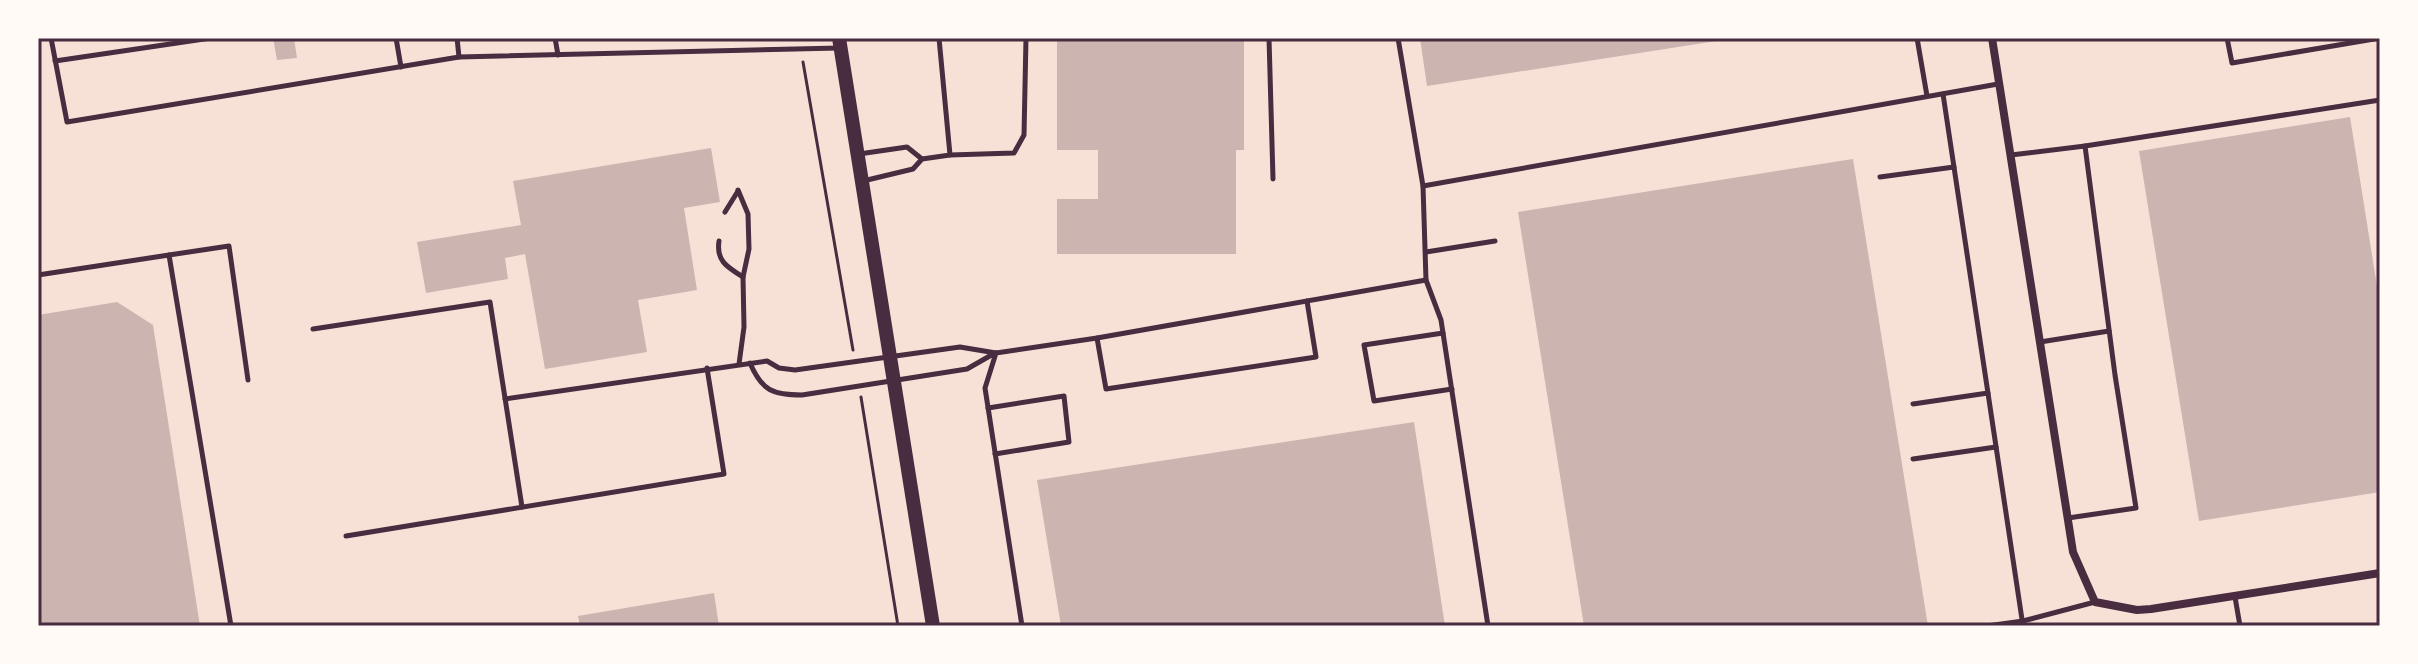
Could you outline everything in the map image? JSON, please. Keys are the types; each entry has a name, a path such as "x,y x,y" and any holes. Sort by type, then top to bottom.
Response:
{"main road":[{"path":"840,43 933,626"}],"street":[{"path":"1992,38 2068,518 2077,562 2095,602 2137,610 2151,609 2380,573"}],"lane":[{"path":"51,38 67,122 459,57 840,43"},
{"path":"55,61 211,38"},
{"path":"396,38 401,67"},
{"path":"457,38 459,57"},
{"path":"555,38 558,55"},
{"path":"939,38 950,155"},
{"path":"860,182 913,169 922,159 1014,153 1024,135 1026,38"},
{"path":"1269,38 1273,179"},
{"path":"1398,38 1423,186 1426,280 1441,320 1488,626"},
{"path":"1917,38 1927,97"},
{"path":"2227,38 2232,63 2378,38"},
{"path":"1423,186 1999,84"},
{"path":"1943,94 2023,624"},
{"path":"2011,155 2380,100"},
{"path":"2068,518 2136,508 2085,146"},
{"path":"856,155 907,147 922,159"},
{"path":"1880,177 1954,167"},
{"path":"725,212 738,190 748,214 749,249 743,277 744,327 739,364"},
{"path":"719,241 717,253 723,264 743,277"},
{"path":"1426,252 1495,241"},
{"path":"38,275 229,246 248,380"},
{"path":"169,255 231,626"},
{"path":"505,399 767,361 779,368 795,370 960,347 996,353 1426,280"},
{"path":"1097,338 1106,389 1316,357 1307,301"},
{"path":"313,329 490,302 522,507"},
{"path":"2040,342 2109,331"},
{"path":"1443,333 1364,345 1374,401 1452,389"},
{"path":"750,363 766,389 780,395 802,395 967,369 996,353"},
{"path":"996,353 985,388 1022,626"},
{"path":"346,536 724,474 707,368"},
{"path":"1913,404 1988,393"},
{"path":"988,408 1064,396 1069,442 995,454"},
{"path":"1913,459 1996,447"},
{"path":"2235,596 2240,626"},
{"path":"1987,626 2023,624 2095,602"}],"path":[{"path":"806,80 852,343"},
{"path":"862,404 898,626"}],"building":[{"path":"273,38 294,38 297,58 277,60"},
{"path":"1057,38 1244,38 1244,150 1236,150 1236,254 1057,254 1057,199 1098,199 1098,150 1057,150"},
{"path":"1420,38 1723,38 1723,40 1427,86"},
{"path":"2350,117 2380,305 2380,492 2199,521 2139,151"},
{"path":"711,148 720,202 684,208 697,290 638,300 647,352 545,369 525,254 505,258 508,279 426,293 417,242 521,225 513,181"},
{"path":"1853,159 1928,626 1584,626 1518,212"},
{"path":"117,302 153,325 200,626 38,626 38,315"},
{"path":"1414,422 1445,626 1061,626 1037,480"},
{"path":"714,593 719,626 580,626 578,616"}]}
